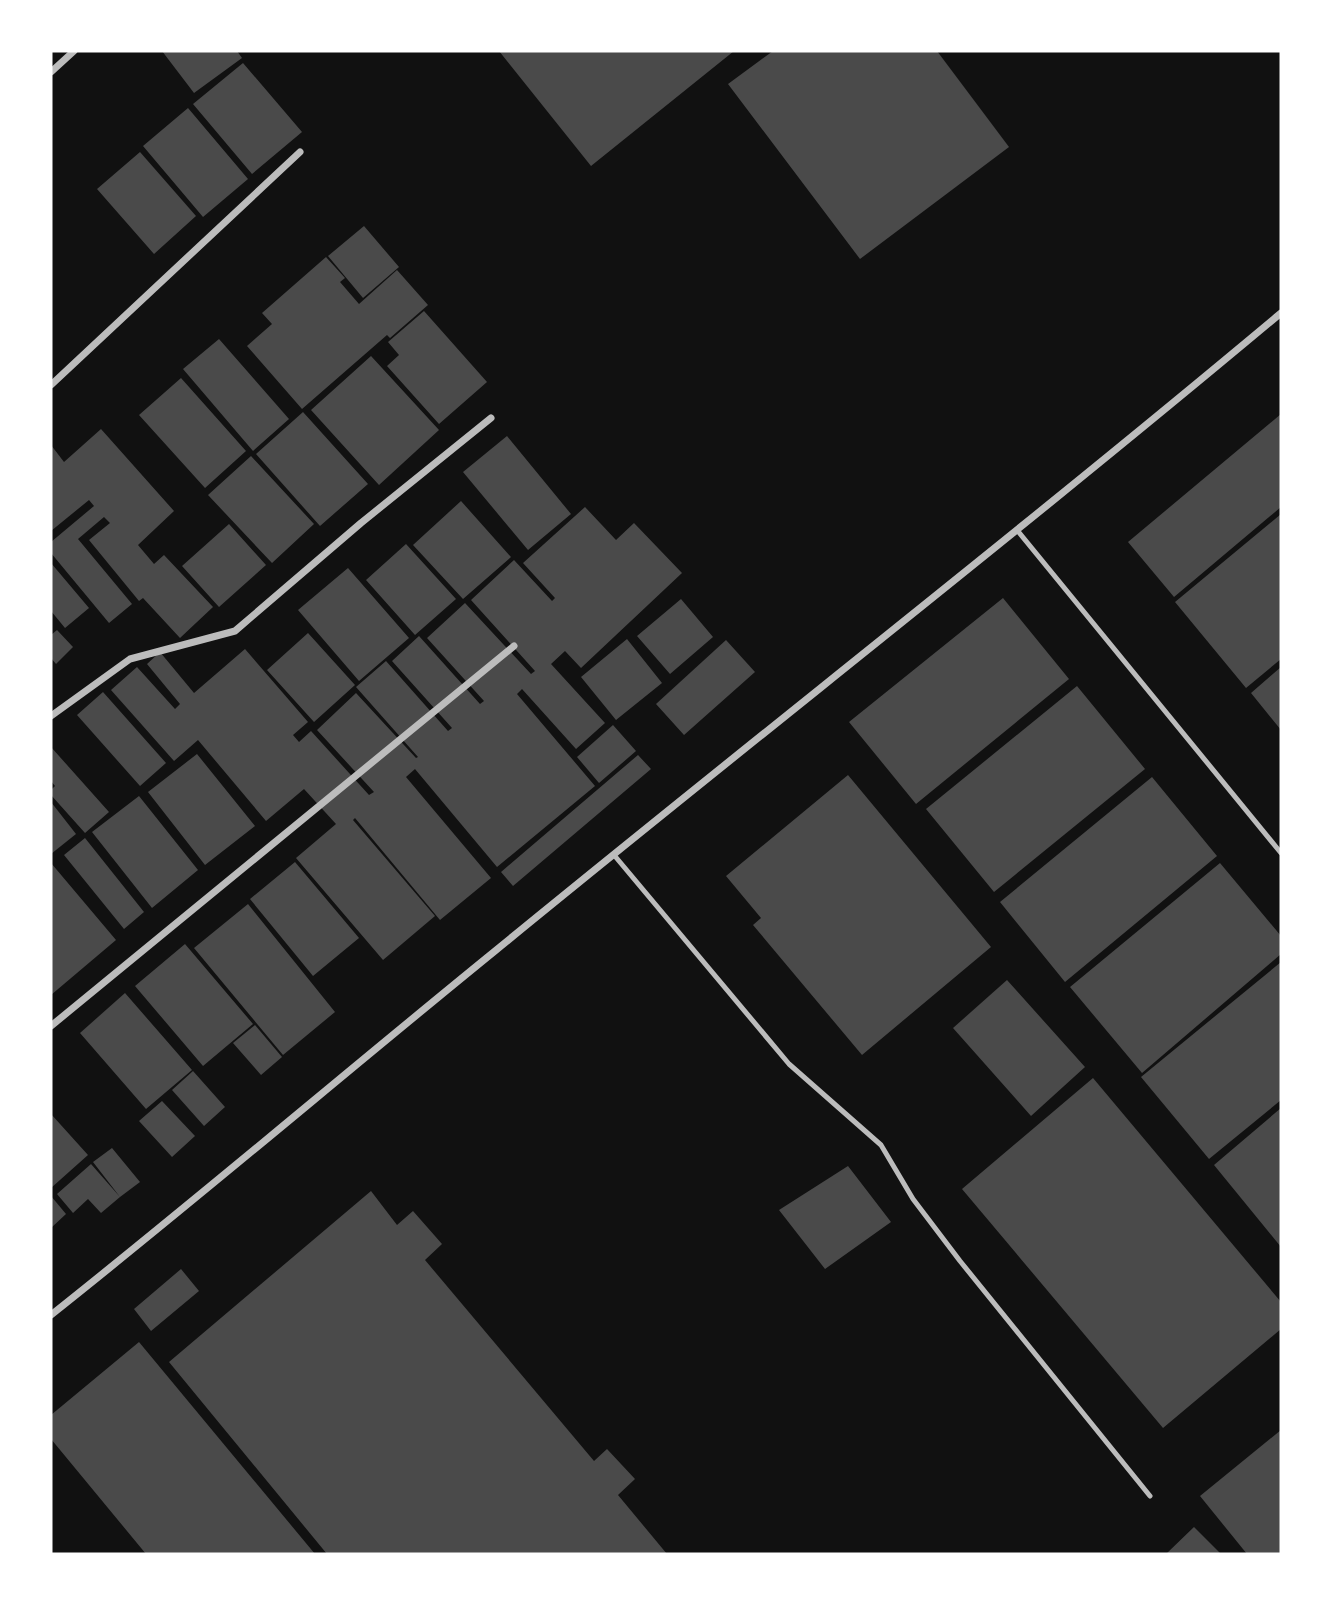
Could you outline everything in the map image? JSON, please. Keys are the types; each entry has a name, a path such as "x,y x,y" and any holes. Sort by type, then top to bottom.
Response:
{"street":[{"path":"51,72 74,51"},
{"path":"51,385 300,152"},
{"path":"51,1315 1281,313"},
{"path":"51,716 130,659 234,631 361,523 491,418"},
{"path":"51,1026 514,646"}],"lane":[{"path":"1017,530 1281,853"},
{"path":"614,855 789,1064 881,1145 914,1199 960,1261 1150,1496"}],"building":[{"path":"162,51 237,51 242,58 194,93"},
{"path":"499,51 734,51 591,166"},
{"path":"773,51 937,51 1009,147 860,259 728,84"},
{"path":"243,63 302,132 252,174 193,104"},
{"path":"188,108 248,179 203,217 143,146"},
{"path":"140,152 196,216 154,254 97,189"},
{"path":"364,226 399,267 363,298 328,256"},
{"path":"326,257 345,278 340,282 359,304 397,270 428,305 390,338 387,335 302,409 247,346 272,324 262,313"},
{"path":"424,311 487,382 439,424 387,366 399,355 388,342"},
{"path":"219,339 289,419 253,451 183,369"},
{"path":"371,356 439,430 379,485 311,410"},
{"path":"181,378 246,451 205,488 139,415"},
{"path":"303,412 368,484 320,526 256,454"},
{"path":"1281,414 1281,507 1174,597 1128,542"},
{"path":"101,429 174,511 138,545 154,564 164,555 213,607 180,638 143,598 139,601 89,540 110,523 104,517 78,539 132,604 109,623 51,553 51,542 94,506 89,500 51,531 51,445 64,462"},
{"path":"507,436 571,514 528,550 463,472"},
{"path":"251,456 314,524 272,563 208,495"},
{"path":"461,501 511,557 463,599 413,545"},
{"path":"585,507 616,540 634,523 682,573 581,668 565,651 551,664 605,723 576,749 522,689 517,694 595,786 497,867 415,769 406,777 491,878 440,920 355,818 353,820 435,916 383,960 296,858 336,824 304,789 266,821 198,740 174,761 111,690 137,667 175,709 180,704 147,664 160,652 194,693 245,649 308,722 293,735 299,742 311,731 369,795 374,792 317,730 356,693 416,758 418,757 356,687 386,661 448,731 452,728 392,661 419,636 480,704 484,701 427,638 465,603 531,674 535,671 471,600 514,560 552,601 555,598 523,563"},
{"path":"1281,514 1281,659 1246,688 1175,602"},
{"path":"229,524 266,565 219,607 182,566"},
{"path":"406,544 456,599 415,635 366,580"},
{"path":"51,563 89,608 65,628 51,611"},
{"path":"348,568 409,638 359,681 298,610"},
{"path":"1003,598 1069,679 916,804 849,722"},
{"path":"681,599 713,637 670,674 637,636"},
{"path":"57,630 73,647 56,664 51,658 51,635"},
{"path":"308,633 355,685 314,722 267,670"},
{"path":"627,639 662,683 616,720 581,677"},
{"path":"726,640 755,672 684,735 656,704"},
{"path":"1281,667 1281,730 1251,693"},
{"path":"1077,686 1145,769 994,892 926,809"},
{"path":"103,692 166,763 140,786 77,715"},
{"path":"613,725 636,751 599,783 577,757"},
{"path":"51,747 109,812 85,833 51,795 55,786 51,781"},
{"path":"197,754 255,826 205,865 148,792"},
{"path":"638,755 651,769 513,886 501,872"},
{"path":"848,775 991,947 862,1055 753,925 761,918 726,876"},
{"path":"1152,777 1217,856 1065,982 1000,902"},
{"path":"139,796 198,870 152,908 92,832"},
{"path":"51,802 76,834 51,854"},
{"path":"85,838 144,912 124,929 64,855"},
{"path":"295,862 359,938 313,976 250,899"},
{"path":"51,863 116,940 51,995"},
{"path":"1220,863 1281,936 1281,954 1142,1073 1070,987"},
{"path":"248,904 335,1012 283,1055 194,948"},
{"path":"185,944 253,1024 203,1066 135,986"},
{"path":"1281,962 1281,1100 1209,1159 1141,1077"},
{"path":"1007,980 1085,1067 1031,1116 953,1028"},
{"path":"125,993 192,1070 146,1109 80,1033"},
{"path":"255,1025 282,1057 261,1075 233,1043"},
{"path":"193,1071 225,1107 204,1126 172,1090"},
{"path":"1093,1078 1281,1302 1281,1329 1163,1428 962,1189"},
{"path":"162,1101 195,1136 172,1157 139,1121"},
{"path":"1281,1108 1281,1247 1214,1165"},
{"path":"51,1114 88,1155 51,1188"},
{"path":"112,1148 140,1182 120,1197 93,1162"},
{"path":"91,1164 120,1197 101,1213 88,1199 73,1213 57,1194"},
{"path":"848,1166 891,1222 825,1269 779,1210"},
{"path":"371,1191 397,1225 413,1211 442,1244 425,1260 594,1461 607,1449 635,1479 618,1495 667,1554 327,1554 169,1362"},
{"path":"51,1196 66,1214 51,1228"},
{"path":"181,1269 199,1291 151,1331 134,1309"},
{"path":"139,1342 315,1554 146,1554 51,1439 51,1415"},
{"path":"1281,1430 1281,1554 1247,1554 1200,1496"},
{"path":"1194,1527 1221,1554 1166,1554"}]}
